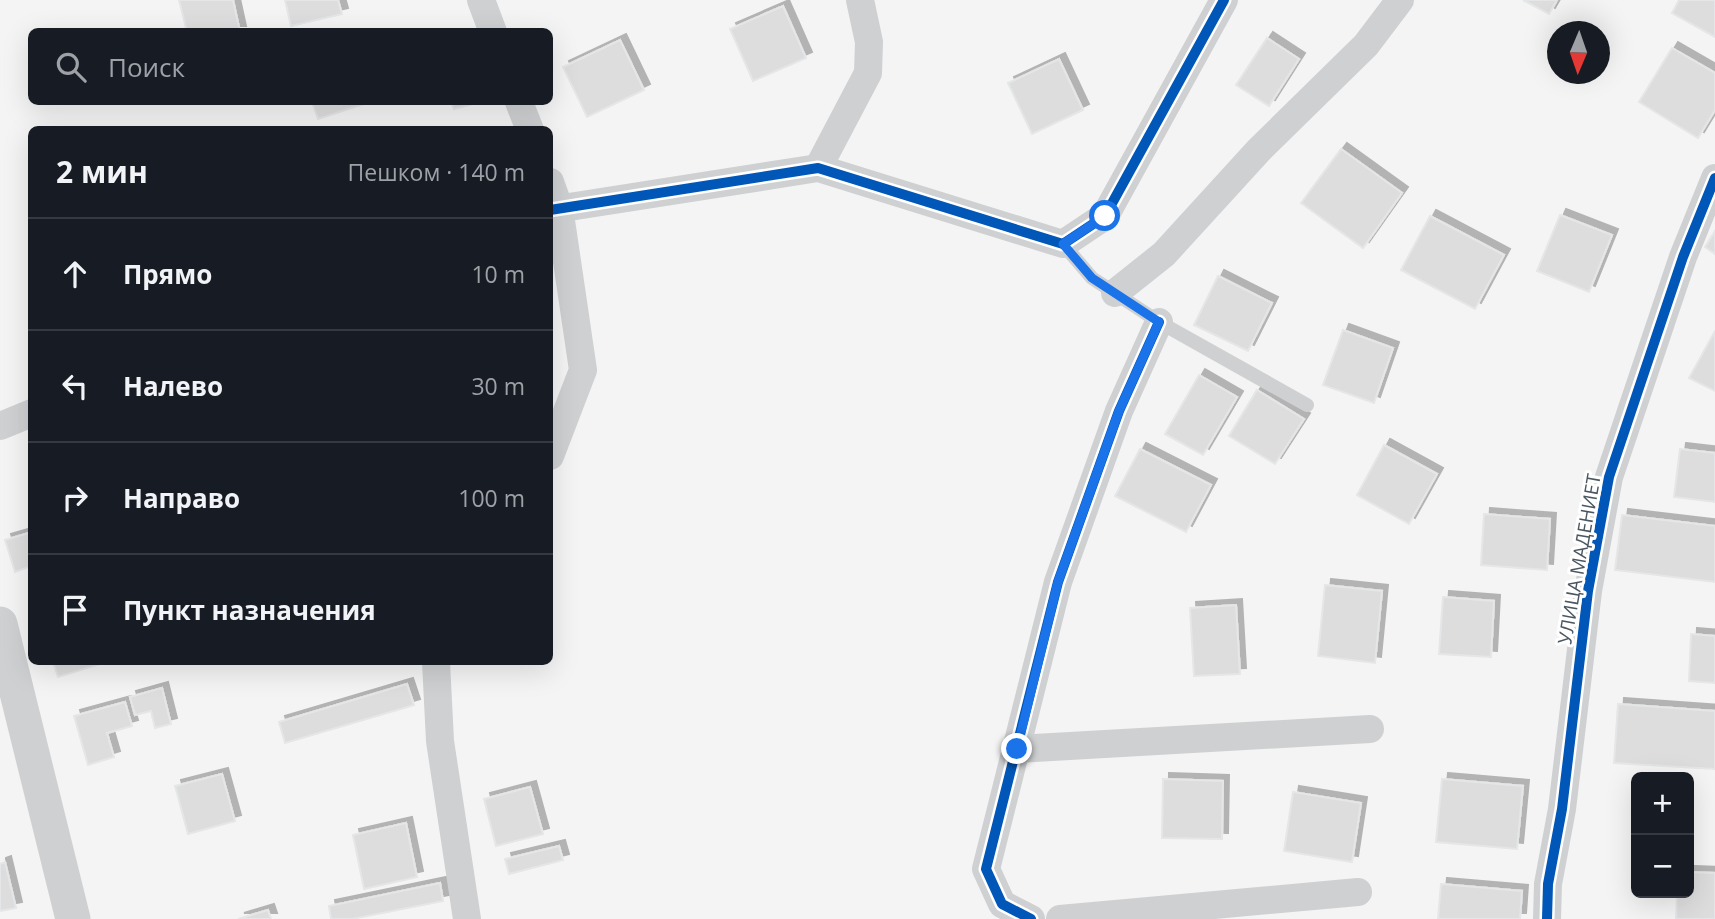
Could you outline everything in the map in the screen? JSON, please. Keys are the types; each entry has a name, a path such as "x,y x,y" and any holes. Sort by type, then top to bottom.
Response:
{"street":[{"path":"481,0 492,28"},
{"path":"818,168 868,73 869,42 860,0"},
{"path":"553,448 583,370 553,200 818,168 1063,244 1105,216 1224,0"},
{"path":"1115,293 1164,254 1259,150 1366,45 1400,0"},
{"path":"520,105 528,126"},
{"name":"УЛИЦА МАДЕНИЕТ","path":"1547,919 1548,884 1562,809 1588,591 1609,477 1683,257 1715,178"},
{"path":"1031,919 1002,904 986,869 1058,582 1119,411 1159,322"},
{"path":"0,426 28,415"},
{"path":"0,624 73,919"},
{"path":"436,665 440,741 467,919"},
{"path":"1017,749 1370,729"},
{"path":"1060,919 1358,892"}],"lane":[{"path":"1063,244 1092,278 1159,322 1307,405"}],"building":[{"path":"179,0 233,0 239,28 186,28"},
{"path":"285,0 338,0 342,14 291,26"},
{"path":"1523,0 1557,0 1549,14"},
{"path":"1679,0 1715,0 1715,37 1672,13"},
{"path":"783,6 806,58 753,81 730,29"},
{"path":"1267,38 1299,59 1269,106 1236,85"},
{"path":"620,40 644,90 587,117 563,67"},
{"path":"1672,48 1715,73 1715,110 1698,138 1639,102"},
{"path":"1059,59 1083,110 1032,134 1008,83"},
{"path":"313,105 361,105 318,119"},
{"path":"452,105 469,105 454,109"},
{"path":"1341,149 1402,193 1363,248 1301,203"},
{"path":"1560,215 1612,235 1589,292 1537,271"},
{"path":"1430,216 1504,255 1475,309 1401,270"},
{"path":"1715,231 1715,254 1705,247"},
{"path":"1218,276 1272,303 1248,351 1194,325"},
{"path":"1343,330 1393,348 1374,403 1323,385"},
{"path":"1715,331 1715,391 1689,378"},
{"path":"1199,375 1237,397 1203,455 1165,434"},
{"path":"1257,390 1304,419 1275,464 1229,436"},
{"path":"1384,445 1437,474 1409,524 1357,495"},
{"path":"1140,449 1211,485 1186,532 1115,496"},
{"path":"1680,449 1715,453 1715,502 1674,497"},
{"path":"1484,514 1550,519 1547,570 1481,565"},
{"path":"1622,515 1715,526 1715,582 1615,570"},
{"path":"28,533 28,567 15,572 5,540"},
{"path":"1325,585 1382,591 1375,663 1318,656"},
{"path":"1443,597 1494,601 1491,657 1439,654"},
{"path":"1236,605 1240,674 1194,676 1190,608"},
{"path":"1691,634 1715,636 1715,683 1689,681"},
{"path":"54,665 97,665 58,677"},
{"path":"407,684 414,705 285,743 279,722"},
{"path":"162,688 171,724 155,728 151,711 135,715 130,697"},
{"path":"125,702 132,726 107,733 114,757 88,765 74,716"},
{"path":"1618,704 1715,711 1715,769 1614,763"},
{"path":"222,774 235,821 188,834 175,786"},
{"path":"1163,779 1223,781 1222,839 1162,838"},
{"path":"1442,779 1523,786 1517,849 1436,842"},
{"path":"530,787 543,834 496,846 484,799"},
{"path":"1293,792 1361,803 1352,862 1284,851"},
{"path":"406,823 417,877 364,889 353,835"},
{"path":"559,846 563,860 509,874 505,859"},
{"path":"5,862 16,908 0,911 0,864"},
{"path":"1694,872 1715,873 1715,919 1676,919 1677,898 1694,898"},
{"path":"440,883 443,901 352,919 331,919 329,906"},
{"path":"1441,884 1522,891 1520,919 1438,919"},
{"path":"268,910 271,919 238,919"}],"cycle path":[{"path":"553,210 818,168 1063,244 1105,216 1224,0"},
{"path":"1547,919 1548,884 1562,809 1588,591 1609,477 1683,257 1715,178"},
{"path":"1031,919 1002,904 986,869 1058,582 1119,411 1159,322"}],"route":[{"path":"1017,749 1058,582 1119,411 1159,322 1092,278 1063,244 1105,216"}]}
